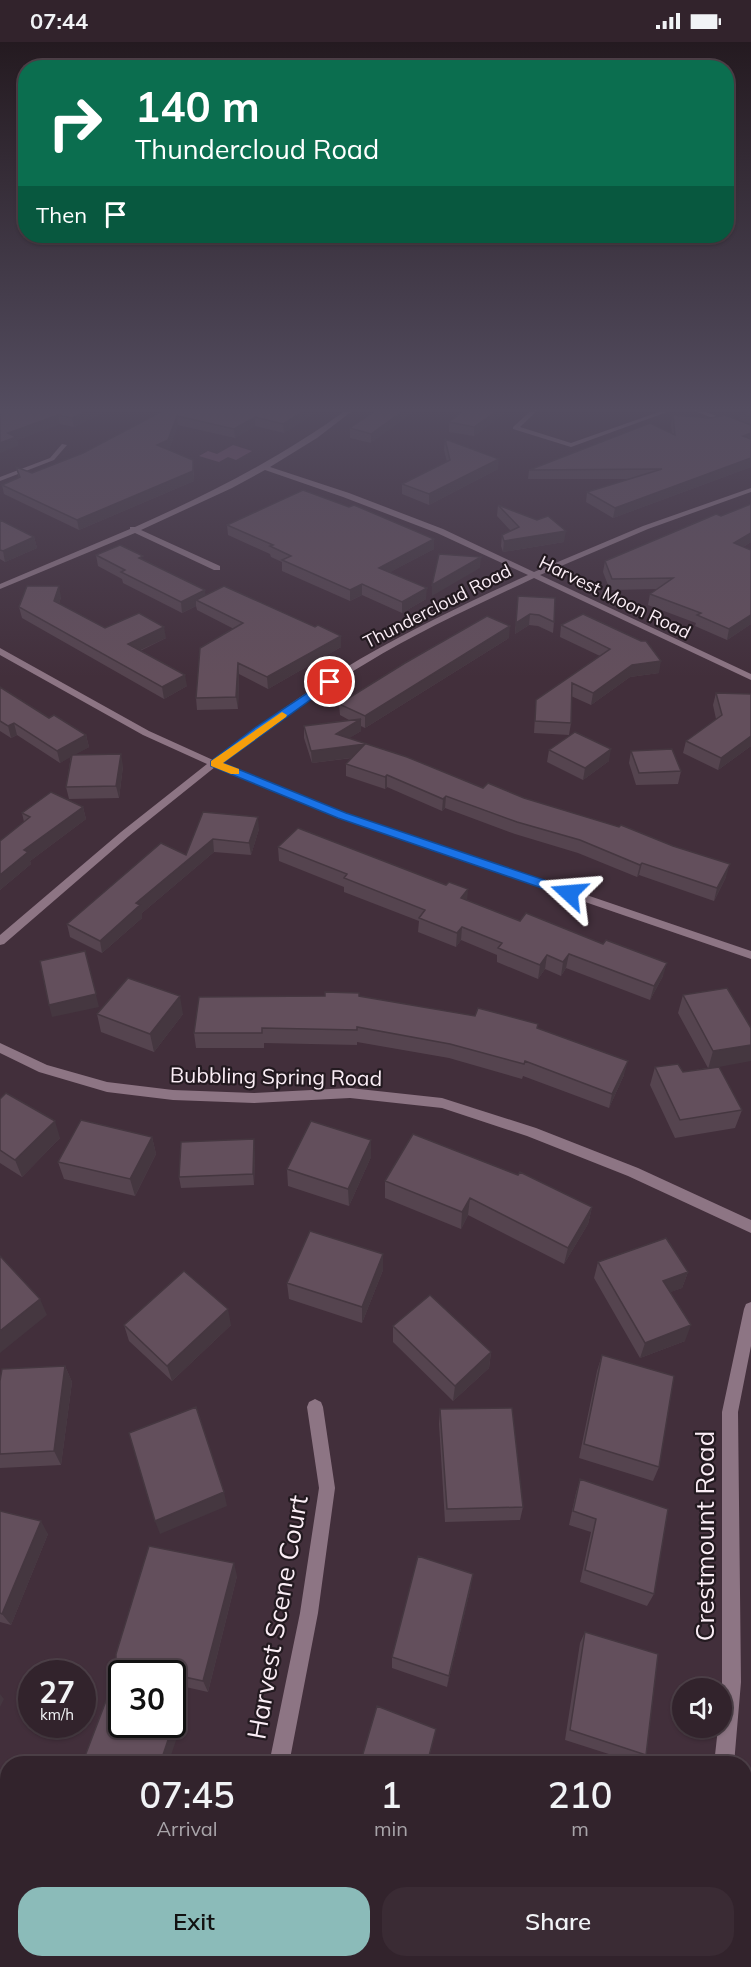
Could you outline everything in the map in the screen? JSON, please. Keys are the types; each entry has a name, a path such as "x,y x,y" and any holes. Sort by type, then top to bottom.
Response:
{"street":[{"path":"0,587 199,498"},
{"name":"Harvest Moon Road","path":"353,498 440,531 751,677"},
{"name":"Thundercloud Road","path":"0,941 58,890 215,764 260,729 348,670 534,574 638,529 728,498"},
{"path":"133,529 217,568"},
{"path":"0,651 146,733 215,764 342,815 751,955"},
{"name":"Bubbling Spring Road","path":"0,1048 43,1069 107,1087 173,1095 254,1098 350,1093 442,1103 531,1132 633,1172 751,1227"},
{"name":"Crestmount Road","path":"725,1756 732,1683 730,1412 751,1309"},
{"name":"Harvest Scene Court","path":"281,1756 309,1612 327,1488 315,1407"}],"building":[{"path":"30,498 129,498 77,520"},
{"path":"286,498 324,498 349,507 354,505 434,539 379,568 427,588 402,602 362,584 350,590 282,560 291,556 270,546 273,545 227,525"},
{"path":"597,498 643,498 615,508"},
{"path":"751,504 751,533 734,543 751,550 751,615 729,629 697,615 701,613 650,594 673,578 612,579 605,561 716,514 721,516"},
{"path":"498,505 537,520 548,516 566,531 504,541 502,535 519,527"},
{"path":"0,520 34,537 3,551 0,550"},
{"path":"120,545 143,556 139,558 205,590 181,602 121,572 125,570 96,555"},
{"path":"439,554 481,557 432,585"},
{"path":"27,586 59,586 54,601 105,628 139,613 164,627 128,644 185,675 162,687 19,607"},
{"path":"224,586 315,627 318,625 341,636 267,677 238,663 236,697 196,698 200,648 243,623 196,600"},
{"path":"518,596 555,598 554,622 539,615 530,614 516,623"},
{"path":"583,614 641,641 646,641 661,661 632,665 593,693 572,683 571,723 535,721 536,700 610,649 561,625"},
{"path":"487,616 510,626 365,716 339,704 405,663"},
{"path":"0,687 49,718 54,715 86,735 57,751 14,723 8,726 0,721"},
{"path":"716,693 751,694 751,736 721,758 686,741 722,715"},
{"path":"361,719 336,734 407,757 483,788 488,783 524,798 619,827 621,825 673,846 730,864 717,888 642,863 640,865 580,840 517,822 446,796 443,799 387,775 385,777 346,764 365,744 311,751 304,726"},
{"path":"575,732 611,749 585,768 549,750"},
{"path":"672,749 681,771 639,773 631,751"},
{"path":"121,754 116,786 66,787 72,755"},
{"path":"51,792 83,807 24,850 28,852 0,875 0,841 30,817 22,813"},
{"path":"203,812 258,817 249,843 213,839 136,903 140,905 100,941 67,924 161,843 186,855"},
{"path":"298,828 446,885 449,882 468,889 461,898 520,921 526,913 603,944 606,940 667,963 654,986 569,954 563,962 547,955 540,965 498,948 502,943 462,927 457,933 419,918 425,910 344,878 347,874 278,847"},
{"path":"85,951 96,994 49,1005 40,961"},
{"path":"128,978 180,996 150,1034 97,1014"},
{"path":"727,988 751,1028 751,1045 713,1051 683,995"},
{"path":"325,992 359,993 359,996 475,1016 478,1008 538,1024 537,1028 628,1061 612,1094 525,1061 524,1064 450,1044 357,1027 357,1030 262,1028 262,1033 194,1033 199,997 325,996"},
{"path":"678,1064 683,1072 719,1067 742,1110 680,1120 655,1067"},
{"path":"6,1093 55,1121 15,1160 0,1150 0,1099"},
{"path":"81,1120 152,1137 130,1179 58,1162"},
{"path":"311,1121 371,1140 348,1189 287,1169"},
{"path":"413,1134 518,1175 520,1172 592,1207 568,1248 470,1198 462,1212 385,1181"},
{"path":"254,1139 253,1174 179,1177 181,1142"},
{"path":"310,1231 383,1254 362,1307 287,1283"},
{"path":"666,1238 688,1272 663,1281 691,1325 645,1343 598,1262"},
{"path":"0,1256 40,1299 0,1331"},
{"path":"184,1271 228,1309 167,1366 124,1325"},
{"path":"430,1295 491,1352 455,1386 393,1326"},
{"path":"602,1355 674,1376 659,1467 584,1444"},
{"path":"65,1366 54,1451 0,1454 2,1369"},
{"path":"196,1407 224,1492 155,1521 129,1433"},
{"path":"512,1408 523,1507 447,1509 440,1409"},
{"path":"580,1479 668,1509 654,1594 585,1570 596,1519 573,1511"},
{"path":"0,1511 41,1521 2,1614 0,1613"},
{"path":"149,1546 234,1563 203,1681 186,1677 186,1660 116,1660"},
{"path":"418,1556 473,1574 449,1676 392,1657"},
{"path":"585,1632 658,1654 646,1755 570,1730"},
{"path":"108,1696 108,1738 169,1738 163,1756 85,1756 92,1738 96,1738 96,1727"},
{"path":"377,1706 436,1729 429,1756 362,1756"}],"slow traffic":[{"path":"235,772 215,764 282,715"}],"route":[{"path":"330,682 260,729 215,764 342,815 569,893"}]}
